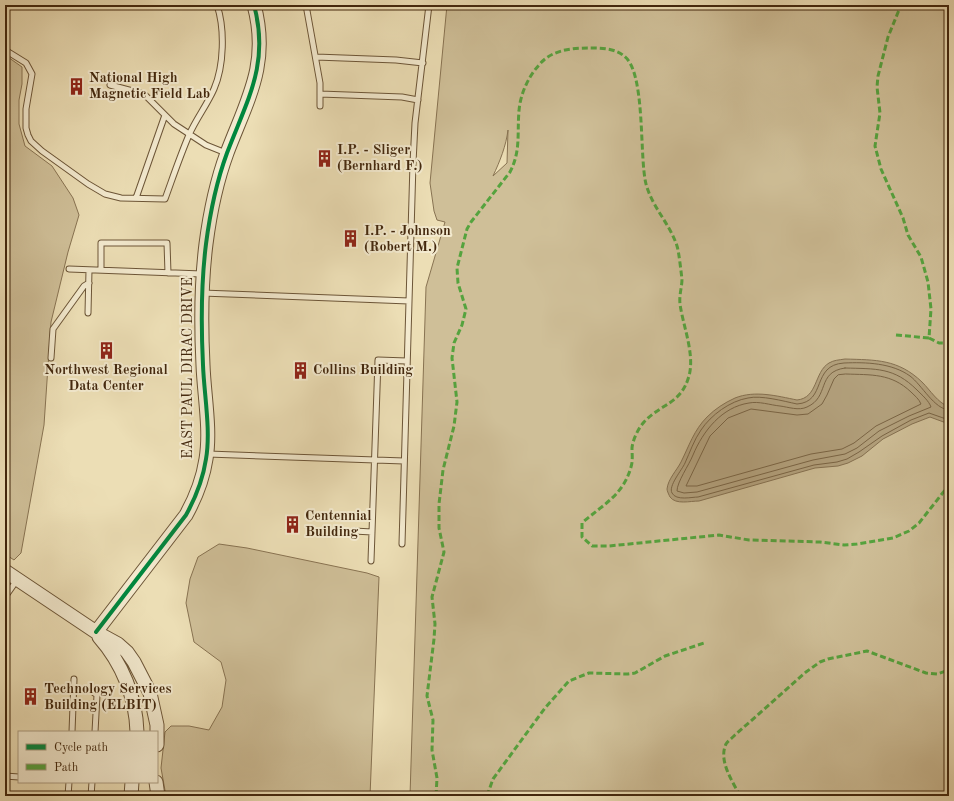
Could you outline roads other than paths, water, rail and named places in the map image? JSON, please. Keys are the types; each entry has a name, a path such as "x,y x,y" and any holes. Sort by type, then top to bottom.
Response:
{"street":[{"name":"EAST PAUL DIRAC DRIVE","path":"96,632 186,515 199,489 203,474 207,454 207,438 202,333 203,274 210,211 217,183 256,76 259,57 259,35 254,5"},
{"path":"5,571 96,632 118,644 126,652 134,662 150,693 157,731"},
{"path":"96,632 110,650 126,680 135,711 137,731"},
{"path":"131,796 132,783"},
{"path":"156,783 158,796"}],"lane":[{"path":"5,50 26,63 32,74 25,118 28,135 31,141 42,151 88,184 105,194 121,198 165,198 189,134 214,90 218,77 223,38 220,14 217,5"},
{"path":"306,5 320,83 320,106"},
{"path":"402,544 413,159 429,5"},
{"path":"316,57 396,60 423,63"},
{"path":"110,85 144,94 174,124 206,145 227,153"},
{"path":"320,94 402,97 418,100"},
{"path":"136,198 165,114"},
{"path":"101,270 101,243 167,244 168,273"},
{"path":"69,269 203,274"},
{"path":"88,313 89,270"},
{"path":"50,358 53,328 84,286 88,283"},
{"path":"202,293 409,301"},
{"path":"372,561 378,360 407,361"},
{"path":"207,454 404,461"},
{"path":"354,532 372,532"},
{"path":"5,597 17,579"},
{"path":"72,731 74,679"},
{"path":"74,689 90,690 97,695 95,731"},
{"path":"5,776 18,777"},
{"path":"68,796 69,783"},
{"path":"91,796 92,783"}],"water":[{"path":"845,359 886,362 913,374 934,396 949,407 949,424 930,417 912,424 883,439 862,456 838,466 815,468 699,501 679,502 670,497 667,489 671,478 702,422 713,411 735,398 750,394 766,394 797,400 804,398 809,395 824,367 833,361"}],"place":[{"name":"National High Magnetic Field Lab","path":"76,86"},
{"name":"I.P. - Sliger (Bernhard F.)","path":"324,158"},
{"name":"I.P. - Johnson (Robert M.)","path":"351,239"},
{"name":"Northwest Regional Data Center","path":"106,350"},
{"name":"Collins Building","path":"300,370"},
{"name":"Centennial Building","path":"292,524"},
{"name":"Technology Services Building (ELBIT)","path":"31,697"}]}
